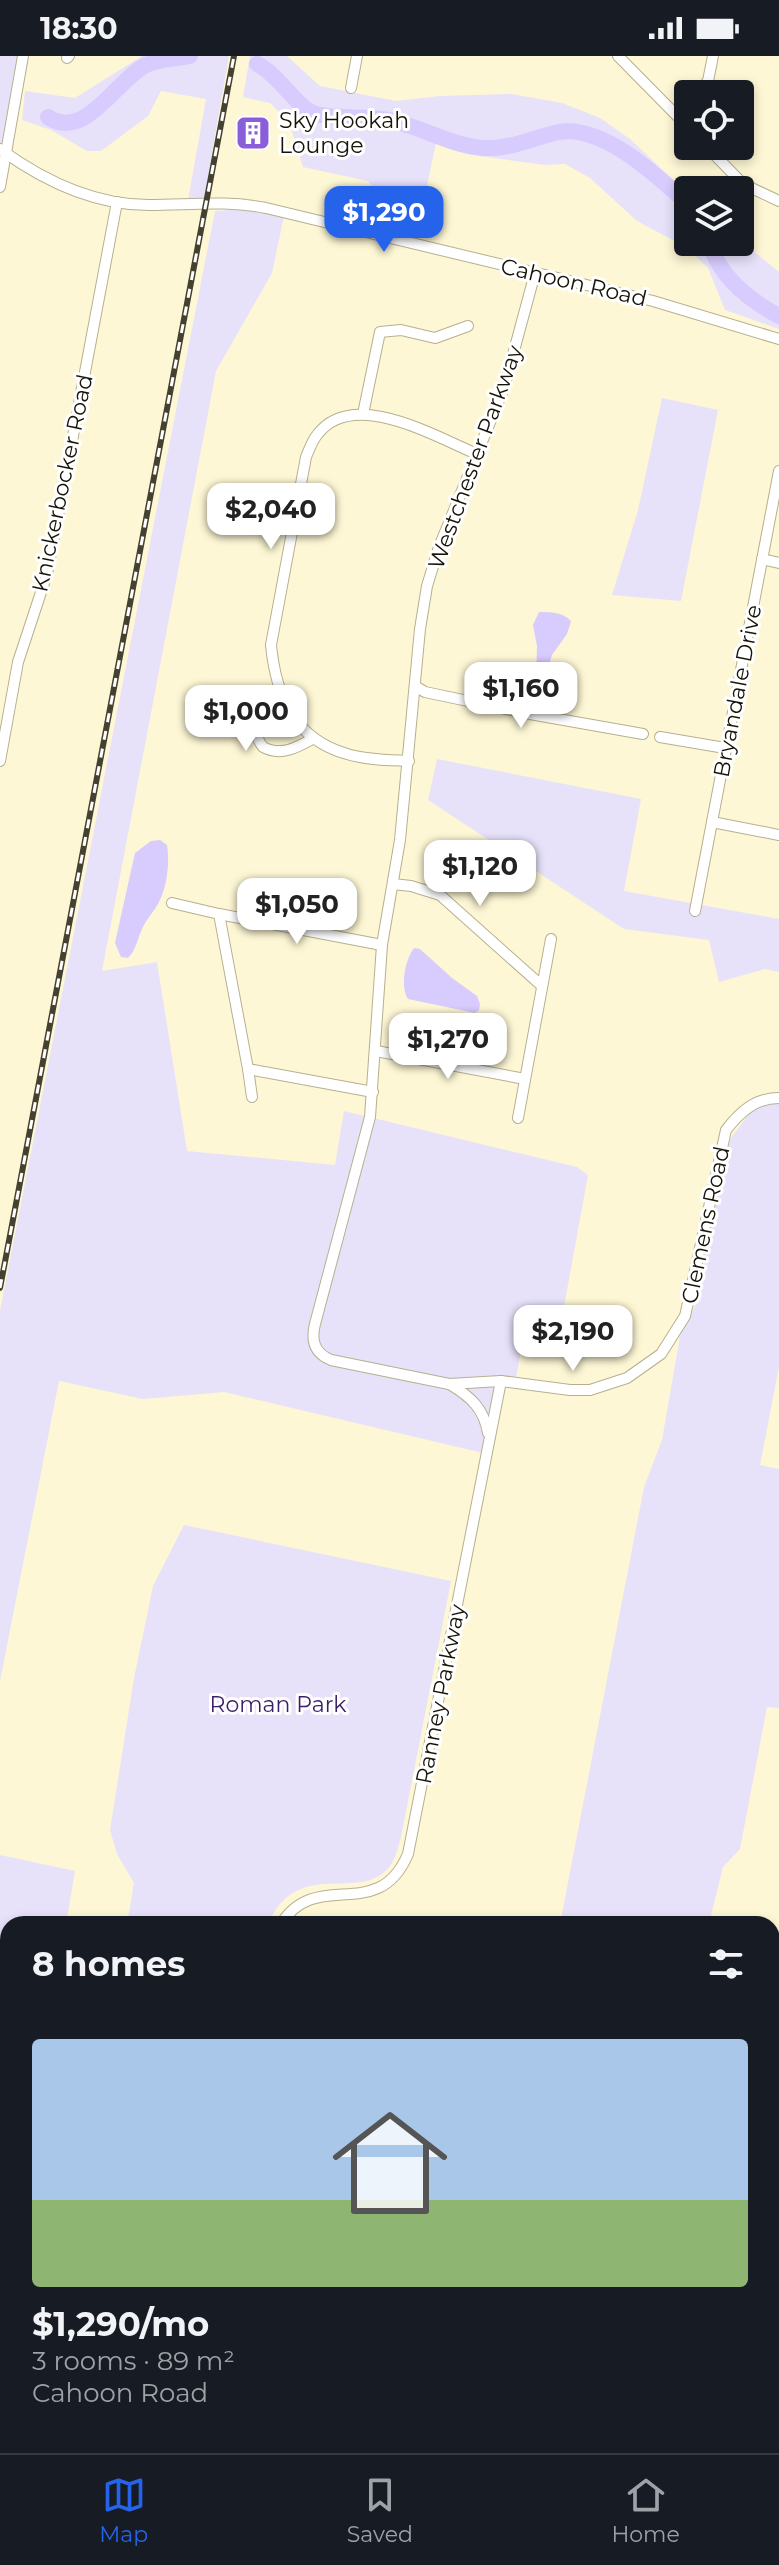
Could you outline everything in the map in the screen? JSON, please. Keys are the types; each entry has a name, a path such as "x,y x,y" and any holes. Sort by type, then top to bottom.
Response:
{"street":[{"path":"0,187 3,152 23,56"},
{"path":"351,88 357,56"},
{"path":"618,56 674,112"},
{"path":"708,80 713,56"},
{"name":"Cahoon Road","path":"3,152 43,178 67,189 117,202 145,205 217,201 255,206 700,313 779,339"},
{"path":"720,160 743,184 779,201"},
{"name":"Knickerbocker Road","path":"0,761 18,662 47,574 117,202"},
{"name":"Westchester Parkway","path":"535,273 508,377 439,547 427,586 409,761 382,945 370,1117 315,1324 314,1343 320,1354 331,1360 449,1384 501,1381 570,1390 610,1385 643,1369 661,1354 675,1334"},
{"path":"363,414 380,332 401,330 435,338 468,326"},
{"path":"409,761 346,754 314,738 303,728 280,695 273,672 271,645 306,457 317,434 330,423 363,414 386,416 477,454"},
{"name":"Bryandale Drive","path":"695,911 779,471"},
{"path":"762,559 779,563"},
{"path":"415,686 425,692 517,712 643,734"},
{"path":"280,695 266,705 256,725 256,734 263,747 280,752 314,738"},
{"path":"660,737 725,748"},
{"path":"712,822 779,835"},
{"path":"393,884 440,895 542,986"},
{"path":"172,903 382,945"},
{"path":"219,914 252,1097"},
{"path":"518,1118 551,939"},
{"path":"376,1051 525,1079"},
{"path":"248,1069 373,1092"},
{"name":"Clemens Road","path":"675,1334 691,1295 726,1130 737,1115 750,1106 762,1100 779,1098"},
{"name":"Ranney Parkway","path":"286,1916 307,1900 329,1894 352,1895 374,1891 396,1876 403,1866 415,1826 501,1381"},
{"path":"449,1384 476,1403 487,1426 489,1441"}],"green space":[{"path":"0,56 20,56 4,147 0,144"},
{"path":"142,56 229,56 204,199 188,200 206,99 161,91 148,116 101,151 87,151 51,130 22,120 25,91 75,98"},
{"path":"250,56 287,56 320,86 396,101 511,94 562,103 600,118 630,139 674,181 674,241 637,221 590,178 565,164 545,165 472,155 436,143 416,239 377,230 383,199 368,181 303,167 289,122 270,103 243,97"},
{"path":"244,209 284,216 272,273 216,371 102,971 157,962 187,1151 335,1165 344,1111 577,1167 588,1175 563,1312 529,1306 516,1378 496,1377 483,1453 224,1392 143,1399 59,1381 0,1681 0,1311 215,211"},
{"path":"754,251 779,272 779,329 725,310 708,268 695,256 754,256"},
{"path":"662,398 718,410 681,601 612,595 638,510"},
{"path":"437,759 641,799 624,891 779,919 779,972 765,969 719,982 709,940 624,929 428,800"},
{"path":"779,1103 779,1367 760,1465 779,1469 779,1708 767,1707 740,1849 723,1867 711,1916 562,1916 644,1487 662,1440 680,1336 695,1306 723,1161 731,1138 751,1111"},
{"name":"Roman Park","path":"184,1525 451,1581 401,1837 392,1863 377,1877 363,1882 312,1886 296,1891 281,1903 273,1916 128,1916 134,1883 117,1854 110,1830 134,1678 153,1586"},
{"path":"0,1855 75,1871 67,1916 0,1916"}],"shaded area":[{"path":"539,612 560,614 571,621 567,634 552,655 542,687 536,683 537,646 533,625"},
{"path":"160,840 167,845 168,852 164,889 133,952 128,958 121,957 115,943 135,853 151,841"},
{"path":"414,948 420,949 477,996 479,1010 475,1013 408,999 404,987 405,973"}],"waterway":[{"path":"48,117 62,123 75,122 100,106 146,65 190,56"},
{"path":"257,64 273,75 302,106 316,114 389,120 480,148 510,146 559,132 576,132 611,144 674,192"},
{"path":"715,256 736,286 779,316"}],"railway":[{"path":"0,1288 234,56"}],"place":[{"name":"Sky Hookah Lounge","path":"253,133"}]}
